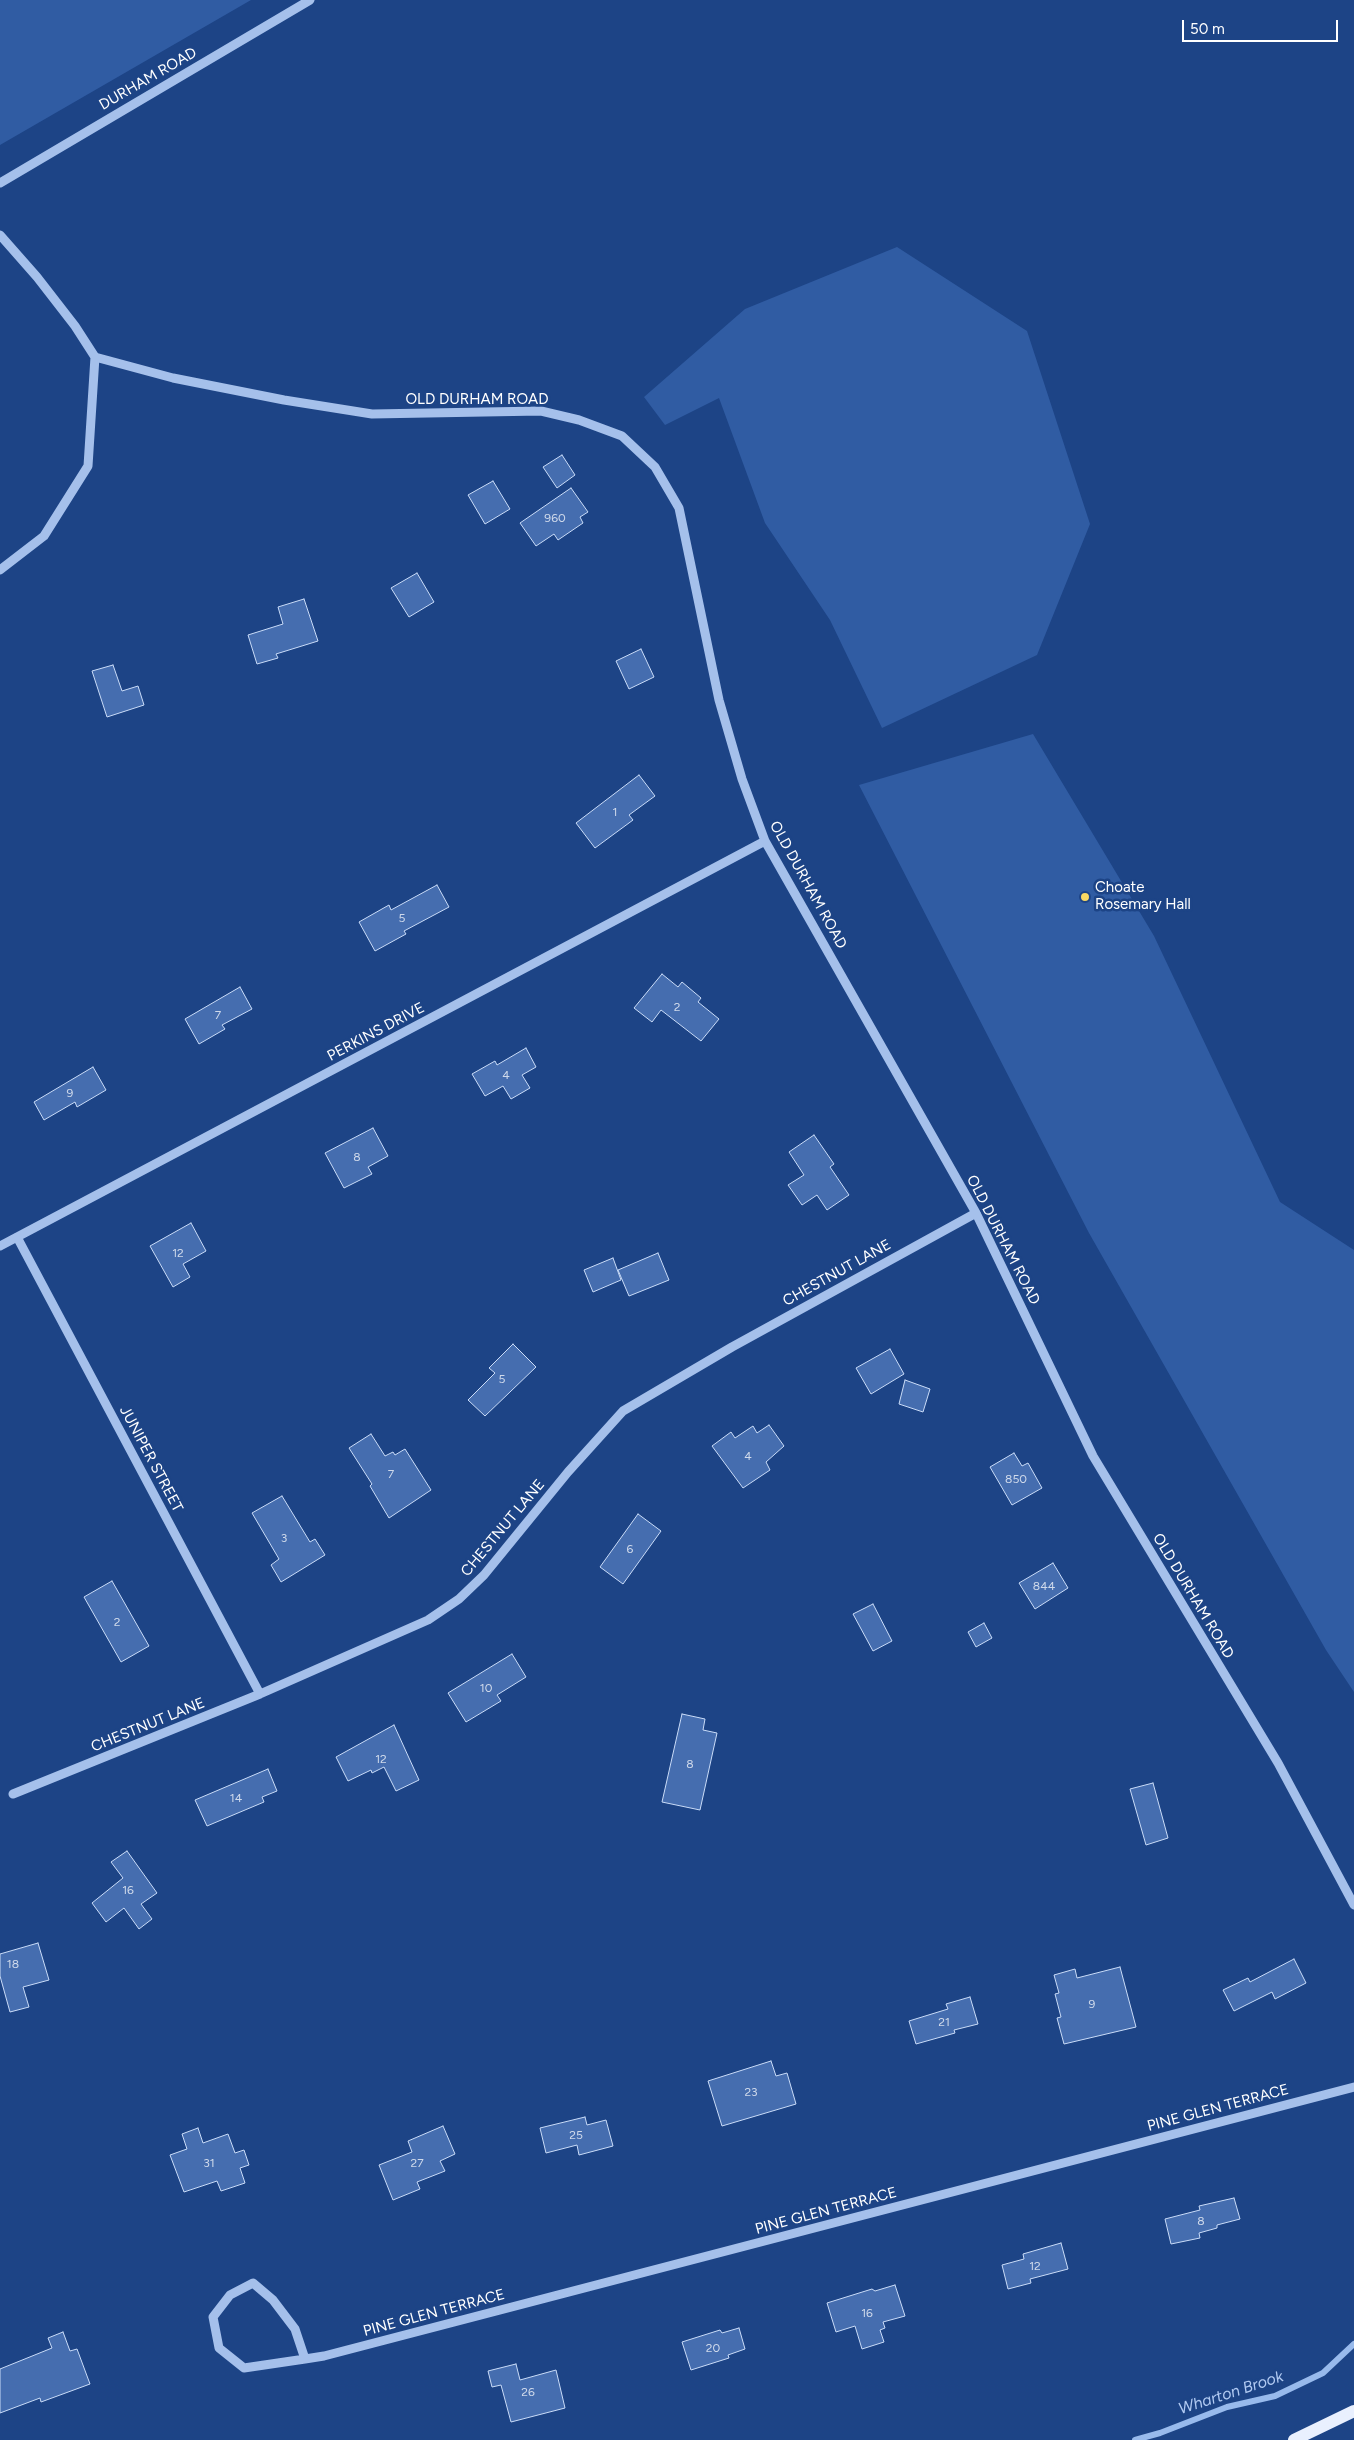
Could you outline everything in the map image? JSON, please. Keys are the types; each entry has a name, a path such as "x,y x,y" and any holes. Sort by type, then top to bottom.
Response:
{"main road":[{"path":"1294,2440 1354,2411"}],"street":[{"name":"DURHAM ROAD","path":"0,182 310,0"},
{"path":"0,235 37,276 75,326 95,357 88,466 44,536 0,570"},
{"name":"OLD DURHAM ROAD","path":"95,357 173,378 284,400 372,414 540,411 579,420 622,436 655,467 679,508 719,700 742,779 765,841 976,1212 1093,1456 1278,1764 1354,1905"},
{"name":"PERKINS DRIVE","path":"0,1246 765,841"},
{"name":"CHESTNUT LANE","path":"13,1794 260,1694 428,1620 459,1599 484,1575 568,1472 624,1411 732,1347 976,1212"},
{"name":"JUNIPER STREET","path":"17,1237 260,1694"},
{"name":"PINE GLEN TERRACE","path":"305,2359 295,2329 273,2300 253,2284 230,2295 213,2318 219,2348 244,2368 305,2359 348,2350 1354,2087"}],"shaded area":[{"path":"0,0 251,0 0,145"},
{"path":"897,247 1027,331 1090,524 1037,655 882,728 830,620 765,523 719,398 665,425 644,397 745,309"},
{"path":"1033,734 1154,936 1280,1202 1354,1250 1354,1692 1326,1650 1089,1233 859,785"}],"building":[{"path":"562,455 575,475 557,488 543,467"},
{"path":"493,481 510,509 485,524 468,495"},
{"path":"571,488 588,512 580,517 583,523 558,540 554,534 536,546 520,523"},
{"path":"417,573 434,602 409,617 391,588"},
{"path":"304,599 318,641 276,654 278,658 257,664 248,635 283,624 278,607"},
{"path":"641,649 654,677 629,689 616,661"},
{"path":"113,665 122,691 138,686 144,705 107,717 92,671"},
{"path":"639,775 655,796 629,815 633,820 595,848 576,823"},
{"path":"437,885 449,907 404,931 406,934 375,951 359,922 389,905 391,910"},
{"path":"662,974 678,987 682,982 701,998 698,1002 719,1019 701,1041 661,1010 652,1022 634,1008"},
{"path":"240,987 252,1009 222,1025 225,1029 199,1044 185,1019"},
{"path":"526,1048 536,1067 522,1075 530,1088 511,1099 503,1086 485,1096 472,1074 495,1061 497,1065"},
{"path":"93,1067 106,1090 77,1107 75,1102 44,1120 34,1102"},
{"path":"373,1128 388,1156 368,1167 372,1174 344,1188 325,1153"},
{"path":"814,1135 834,1164 830,1167 849,1195 827,1210 817,1195 802,1205 788,1185 804,1175 789,1152"},
{"path":"191,1223 206,1251 183,1264 190,1277 173,1287 150,1246"},
{"path":"658,1253 669,1280 629,1296 618,1270"},
{"path":"613,1258 621,1280 593,1292 584,1270"},
{"path":"513,1344 536,1367 485,1416 468,1400 495,1373 489,1368"},
{"path":"890,1349 904,1374 871,1394 856,1368"},
{"path":"905,1380 930,1389 923,1412 899,1404"},
{"path":"769,1425 784,1446 766,1462 770,1470 743,1488 712,1446 731,1432 735,1438 753,1426 757,1433"},
{"path":"371,1434 385,1456 393,1452 395,1455 405,1449 431,1490 389,1518 370,1486 372,1484 349,1448"},
{"path":"1014,1453 1022,1466 1028,1463 1042,1488 1012,1505 990,1467"},
{"path":"282,1496 310,1542 315,1539 325,1555 281,1582 271,1565 279,1559 252,1513"},
{"path":"638,1514 661,1531 623,1584 600,1567"},
{"path":"1053,1563 1068,1588 1035,1609 1019,1583"},
{"path":"112,1581 149,1646 121,1662 84,1597"},
{"path":"873,1604 892,1641 873,1651 853,1614"},
{"path":"984,1623 992,1638 976,1647 968,1632"},
{"path":"512,1654 526,1677 497,1695 501,1701 466,1722 448,1693"},
{"path":"682,1714 705,1719 703,1730 717,1733 700,1810 662,1802"},
{"path":"394,1725 419,1780 396,1791 384,1767 372,1773 371,1770 348,1781 336,1757"},
{"path":"268,1769 277,1791 262,1797 264,1802 207,1826 195,1800"},
{"path":"1153,1783 1168,1838 1146,1845 1130,1789"},
{"path":"127,1851 157,1893 141,1904 152,1919 139,1929 124,1908 106,1922 92,1903 123,1878 111,1862"},
{"path":"38,1943 49,1980 23,1987 29,2007 10,2012 0,1976 0,1954"},
{"path":"1294,1959 1306,1983 1275,1999 1272,1992 1234,2011 1223,1990 1248,1978 1250,1982"},
{"path":"1120,1967 1136,2027 1064,2044 1057,2018 1061,2017 1055,1994 1059,1993 1054,1975 1075,1969 1077,1978"},
{"path":"970,1997 978,2024 954,2030 955,2033 916,2044 909,2021 948,2009 946,2004"},
{"path":"771,2061 776,2076 787,2073 796,2104 722,2126 708,2081"},
{"path":"585,2117 587,2125 606,2120 613,2146 579,2155 577,2145 546,2153 540,2128"},
{"path":"443,2126 455,2154 440,2161 445,2171 417,2182 420,2189 393,2200 379,2165 412,2152 408,2141"},
{"path":"198,2128 203,2143 228,2134 235,2153 244,2150 249,2165 240,2168 245,2183 221,2191 217,2181 184,2192 170,2155 187,2149 182,2134"},
{"path":"1234,2198 1240,2219 1217,2225 1217,2228 1199,2233 1200,2238 1171,2244 1165,2219 1200,2210 1199,2206"},
{"path":"1061,2243 1068,2269 1030,2279 1031,2283 1008,2289 1002,2265 1024,2259 1023,2254"},
{"path":"895,2285 905,2316 883,2322 885,2328 880,2330 884,2342 862,2349 855,2326 836,2332 827,2303 872,2289 875,2291"},
{"path":"739,2328 745,2349 728,2355 729,2358 691,2370 682,2342 720,2330 722,2333"},
{"path":"63,2332 70,2351 77,2349 90,2384 41,2402 40,2398 0,2413 0,2369 52,2348 48,2338"},
{"path":"516,2364 520,2380 556,2370 565,2408 511,2422 501,2385 492,2387 488,2371"}],"waterway":[{"name":"Wharton Brook","path":"1135,2440 1160,2433 1227,2407 1275,2396 1323,2373 1354,2344"}],"place":[{"name":"Choate Rosemary Hall","path":"1085,897"}]}
